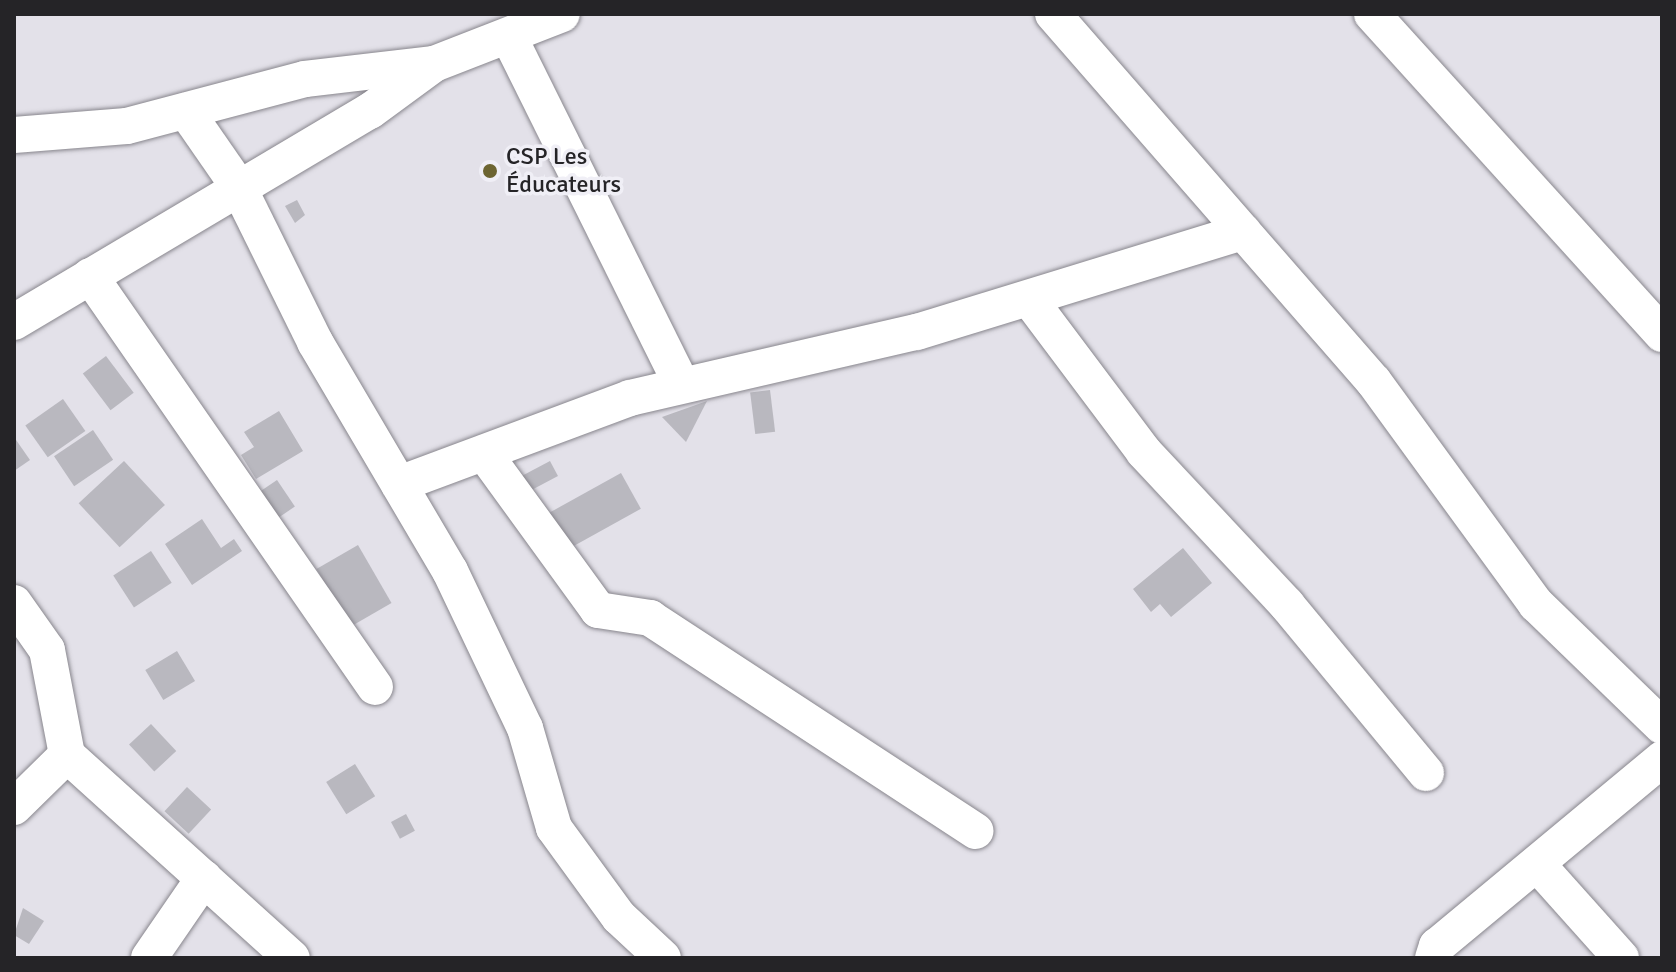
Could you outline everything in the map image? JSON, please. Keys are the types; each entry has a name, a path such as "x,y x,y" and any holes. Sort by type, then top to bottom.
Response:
{"street":[{"path":"14,135 49,137 186,111 305,79 434,64 510,39 562,14"},
{"path":"1053,14 1374,382 1536,604 1662,726"},
{"path":"1372,14 1662,334"},
{"path":"510,39 681,384"},
{"path":"14,322 238,186 370,111 434,64"},
{"path":"186,111 238,186 315,342 399,484 525,728 554,828 610,906 663,958"},
{"path":"399,484 681,384 1030,300 1243,232"},
{"path":"90,276 375,687"},
{"path":"1030,300 1144,452 1287,605 1426,773"},
{"path":"484,453 598,610 650,618 975,831"},
{"path":"14,603 47,650 67,755 292,958"},
{"path":"14,807 67,755"},
{"path":"1433,958 1437,946 1662,759"},
{"path":"1537,864 1621,958"},
{"path":"149,958 204,878"}],"building":[{"path":"297,200 305,215 295,223 285,206"},
{"path":"106,356 134,393 111,410 83,373"},
{"path":"770,390 775,432 755,434 750,392"},
{"path":"63,399 85,431 48,457 25,425"},
{"path":"707,401 686,442 662,417"},
{"path":"279,411 303,451 256,479 241,455 254,447 244,432"},
{"path":"93,430 113,460 74,486 54,456"},
{"path":"14,437 30,460 14,471"},
{"path":"124,461 165,505 120,547 79,503"},
{"path":"550,461 558,476 531,491 523,476"},
{"path":"621,473 641,509 567,550 548,514"},
{"path":"277,480 295,507 275,520 257,493"},
{"path":"202,519 221,548 234,539 242,551 192,585 165,544"},
{"path":"358,545 392,603 350,627 316,569"},
{"path":"1183,548 1212,583 1171,617 1160,604 1151,612 1133,589"},
{"path":"151,551 172,583 134,607 113,576"},
{"path":"177,651 195,681 163,700 145,670"},
{"path":"151,724 176,751 154,772 129,744"},
{"path":"355,764 375,796 346,814 326,782"},
{"path":"187,787 211,810 189,834 164,811"},
{"path":"406,814 415,831 400,839 391,822"},
{"path":"23,908 44,921 29,944 14,935"}],"place":[{"name":"CSP Les Éducateurs","path":"490,171"}]}
